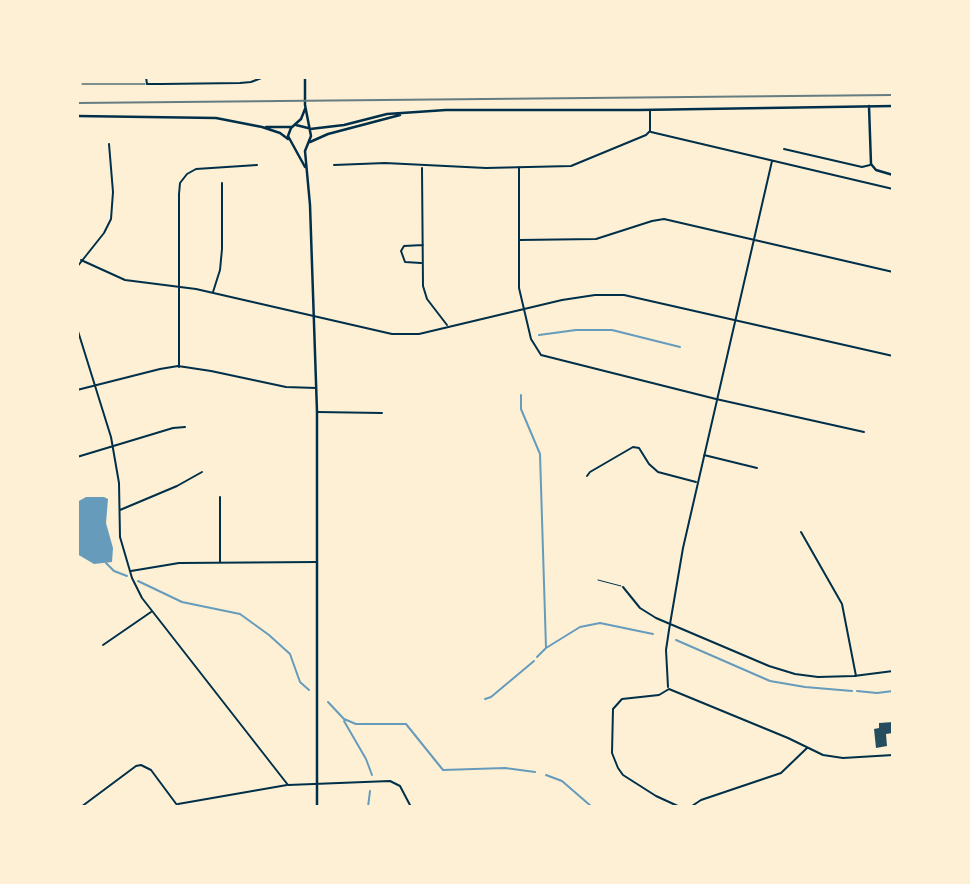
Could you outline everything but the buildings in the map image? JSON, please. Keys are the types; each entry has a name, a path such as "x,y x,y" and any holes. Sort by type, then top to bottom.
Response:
{"street":[{"path":"146,77 147,84 240,83 264,77"},
{"path":"305,77 308,128 311,136 307,144 307,171 317,388 317,807"},
{"path":"288,139 289,131 301,119 306,105"},
{"path":"869,106 871,164 876,170 893,176"},
{"path":"262,127 294,126 321,130 374,116 458,110 893,106"},
{"path":"650,110 650,131"},
{"path":"295,146 301,148 328,134 407,113"},
{"path":"77,117 200,117 262,127 288,139 295,146 307,171"},
{"path":"334,165 576,165 639,139 650,131 893,189"},
{"path":"77,267 104,233 111,219 113,200 109,144"},
{"path":"784,149 862,167 871,164"},
{"path":"669,689 666,650 669,624 703,455 772,161"},
{"path":"179,367 178,194 183,179 191,170 196,169 257,165"},
{"path":"422,166 424,293 447,326"},
{"path":"519,167 518,278 530,339 544,357 864,432"},
{"path":"213,293 220,270 222,249 222,183"},
{"path":"519,240 596,239 659,219 893,272"},
{"path":"422,263 405,262 401,251 404,246 424,245"},
{"path":"81,260 125,280 213,293 392,334 419,334 524,307 595,295 624,295 735,318 893,356"},
{"path":"77,328 113,446 119,482 120,537 136,589 288,785"},
{"path":"77,390 160,369 179,367 286,387 317,388"},
{"path":"317,412 382,413"},
{"path":"77,457 173,428 185,427"},
{"path":"587,476 633,446 639,449 658,472 697,482"},
{"path":"703,455 757,468"},
{"path":"119,510 177,486 202,472"},
{"path":"219,497 220,562"},
{"path":"801,532 842,604 856,676"},
{"path":"130,571 171,564 317,562"},
{"path":"623,587 640,608 669,624 756,661 795,674 818,677 856,676 893,671"},
{"path":"103,645 152,611"},
{"path":"669,689 834,757 893,755"},
{"path":"669,689 659,695 626,698 618,701 612,709 612,753 618,768 632,781 669,803 680,807 692,806 701,800 781,774 807,748"},
{"path":"82,807 141,765 151,770 177,806 288,785 380,780 396,783 405,793 411,807"}],"lane":[{"path":"82,84 147,84"},
{"path":"597,580 623,587"}],"water":[{"path":"86,497 108,499 106,523 113,548 112,562 94,564 77,554 77,502"}],"waterway":[{"path":"539,335 576,330 612,330 680,347"},
{"path":"521,395 521,409 540,454 546,648"},
{"path":"106,563 114,571 127,576"},
{"path":"138,581 182,602 240,614 290,654 300,682 309,690"},
{"path":"537,657 546,648 580,627 600,623 653,634"},
{"path":"676,640 770,681 852,691"},
{"path":"485,699 534,661"},
{"path":"857,691 893,691"},
{"path":"328,702 344,719 356,724 406,724 443,770 505,768 535,772"},
{"path":"344,721 372,775"},
{"path":"546,775 562,781 592,807"},
{"path":"368,807 370,791"}],"railway":[{"path":"77,103 893,95"}]}
